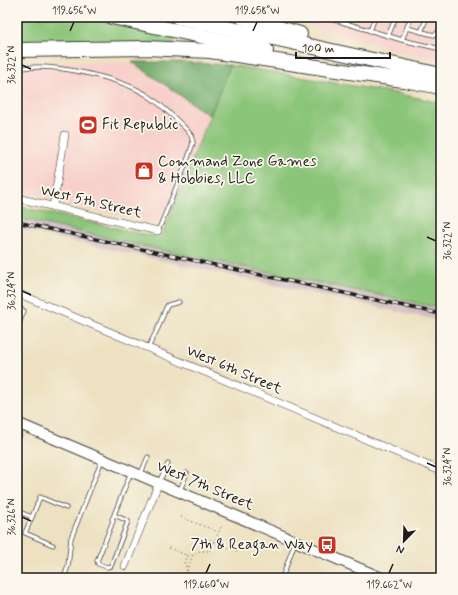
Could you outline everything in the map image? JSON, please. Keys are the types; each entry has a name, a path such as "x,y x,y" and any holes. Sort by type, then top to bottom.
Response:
{"highway":[{"path":"112,17 403,73"},
{"path":"178,17 403,73"},
{"path":"242,17 441,87"},
{"path":"17,50 146,48 210,51 403,73 441,75"}],"street":[{"path":"53,207 65,135"},
{"name":"West 5th Street","path":"17,198 53,207 112,217 158,231"},
{"name":"West 6th Street","path":"17,293 441,471"},
{"name":"West 7th Street","path":"20,424 136,472 382,578"},
{"path":"126,566 159,482"}],"lane":[{"path":"325,17 402,40 441,49"},
{"path":"370,31 375,17"},
{"path":"388,36 396,17"},
{"path":"402,40 411,17"},
{"path":"421,32 427,17"},
{"path":"407,28 434,35 438,33 441,26"},
{"path":"17,69 60,68 83,72 121,84 146,95 186,129 191,135 193,143 186,164 158,231"},
{"path":"148,348 168,305 179,302"},
{"path":"17,307 24,311 17,328"},
{"path":"17,441 20,424"},
{"path":"114,515 128,521 111,566 107,567 98,564 97,561 113,521 112,519 114,515 136,472 148,457"},
{"path":"64,578 68,566 71,538 103,459"},
{"path":"159,482 168,464"},
{"path":"180,491 187,473"},
{"path":"53,545 25,533 40,497 66,508"},
{"path":"17,511 32,517"},
{"path":"282,578 296,541"}],"path":[{"path":"181,517 219,532"},
{"path":"183,578 193,555 200,551 210,551 221,528"},
{"path":"210,540 238,551"},
{"path":"169,548 192,557"},
{"path":"187,555 184,562 189,574 187,578"}],"shaded area":[{"path":"283,17 441,17 441,61 399,52"},
{"path":"132,62 210,116 167,225 58,203 17,189 17,63"},
{"path":"17,218 441,309 441,321 17,229"}],"green space":[{"path":"17,17 81,17 175,37 173,46 17,46"},
{"path":"132,62 181,62 230,65 210,116"},
{"path":"230,65 395,93 441,103 441,308 161,250 17,218 17,206 161,238"}],"railway":[{"path":"17,222 441,314"}],"place":[{"name":"Fit Republic","path":"88,125"},
{"name":"Command Zone Games & Hobbies, LLC","path":"144,171"},
{"name":"7th & Reagan Way","path":"327,545"}]}
